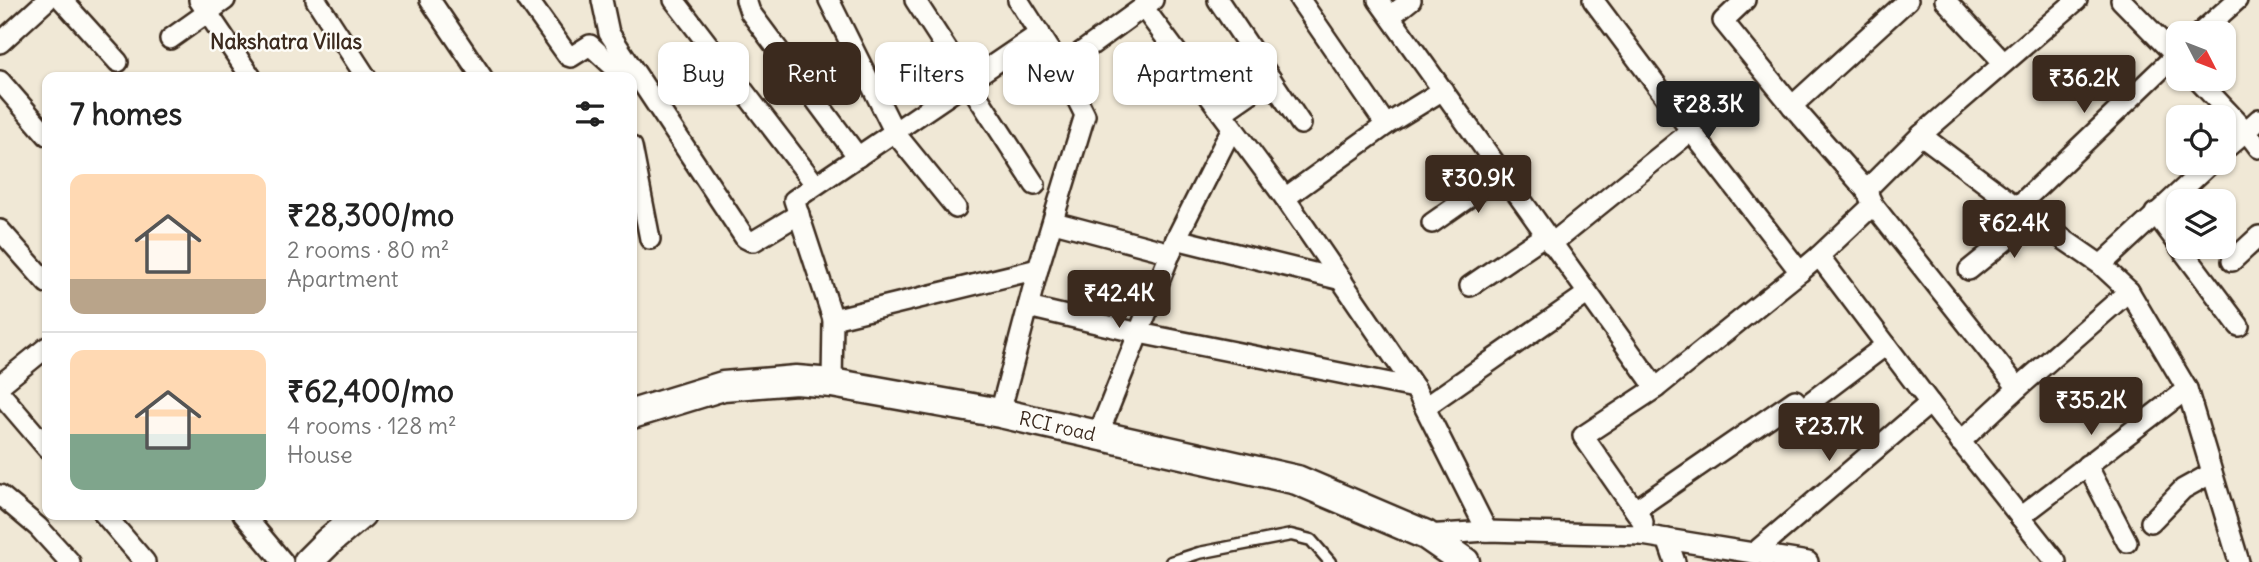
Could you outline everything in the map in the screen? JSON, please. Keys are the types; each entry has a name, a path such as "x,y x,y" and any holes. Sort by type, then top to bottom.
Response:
{"street":[{"path":"0,43 47,0"},
{"path":"62,0 118,62"},
{"path":"170,38 203,6 225,0"},
{"path":"316,0 363,72"},
{"path":"430,0 479,72"},
{"path":"528,0 568,56 571,57 590,46 616,72"},
{"path":"602,0 617,72"},
{"path":"674,0 815,184"},
{"path":"747,0 750,12 858,157"},
{"path":"829,0 895,134 956,208"},
{"path":"915,0 943,42"},
{"path":"1018,0 1046,42"},
{"path":"1218,0 1246,42"},
{"path":"1300,0 1387,125"},
{"path":"1378,0 1656,388"},
{"path":"1391,16 1411,0"},
{"path":"1593,0 1690,131 1800,272"},
{"path":"1745,0 1723,21 1870,197 2018,388"},
{"path":"1792,106 1908,0"},
{"path":"1945,0 2003,62"},
{"path":"1642,535 1643,522 1583,436 1656,388 1819,256 1921,135 2077,0"},
{"path":"2121,0 2166,44"},
{"path":"2213,21 2237,0"},
{"path":"1092,42 1140,5 1285,198 1415,388 1487,531"},
{"path":"203,6 248,72"},
{"path":"609,33 635,72"},
{"path":"989,69 1040,33"},
{"path":"1969,270 2166,68"},
{"path":"637,75 746,238 754,241 799,214"},
{"path":"0,81 42,129"},
{"path":"1277,88 1301,124"},
{"path":"1285,198 1387,125 1443,90"},
{"path":"2212,91 2253,125 2259,148"},
{"path":"832,383 833,319 794,200 938,105"},
{"path":"984,105 1035,185"},
{"path":"1000,413 1038,269 1085,115 1080,105"},
{"path":"1098,436 1173,246 1227,120 1243,105"},
{"path":"2236,140 2253,125"},
{"path":"1470,286 1548,239 1690,131"},
{"path":"1921,135 2025,213 2101,265 2129,291 2187,389 2239,562"},
{"path":"637,173 650,239"},
{"path":"1432,223 1502,174"},
{"path":"2101,265 2198,175"},
{"path":"2155,213 2166,228"},
{"path":"1054,222 1342,280"},
{"path":"0,230 42,278"},
{"path":"2232,261 2259,236"},
{"path":"1819,256 1960,442 2056,562"},
{"path":"2190,259 2239,326"},
{"path":"833,319 1038,269"},
{"path":"1960,442 2129,291"},
{"path":"1424,407 1587,294"},
{"path":"1028,307 1139,334 1415,388"},
{"path":"1635,510 1886,345"},
{"path":"0,385 42,351"},
{"name":"RCI road","path":"637,412 723,386 796,380 832,383 1000,413 1297,480 1426,535 1465,562"},
{"path":"2020,517 2187,389"},
{"path":"0,393 42,442"},
{"path":"1754,553 1930,403"},
{"path":"2087,465 2127,542"},
{"path":"2151,522 2183,489 2212,473"},
{"path":"1,497 38,527 70,562"},
{"path":"109,520 145,562"},
{"path":"248,520 283,562"},
{"path":"308,562 354,520"},
{"path":"1426,535 1487,531 1642,535 1808,562"},
{"path":"1667,539 1675,562"}],"lane":[{"path":"1171,562 1199,553 1291,535 1311,540 1330,562"}],"district":[{"name":"Nakshatra Villas","path":"286,41"}]}
